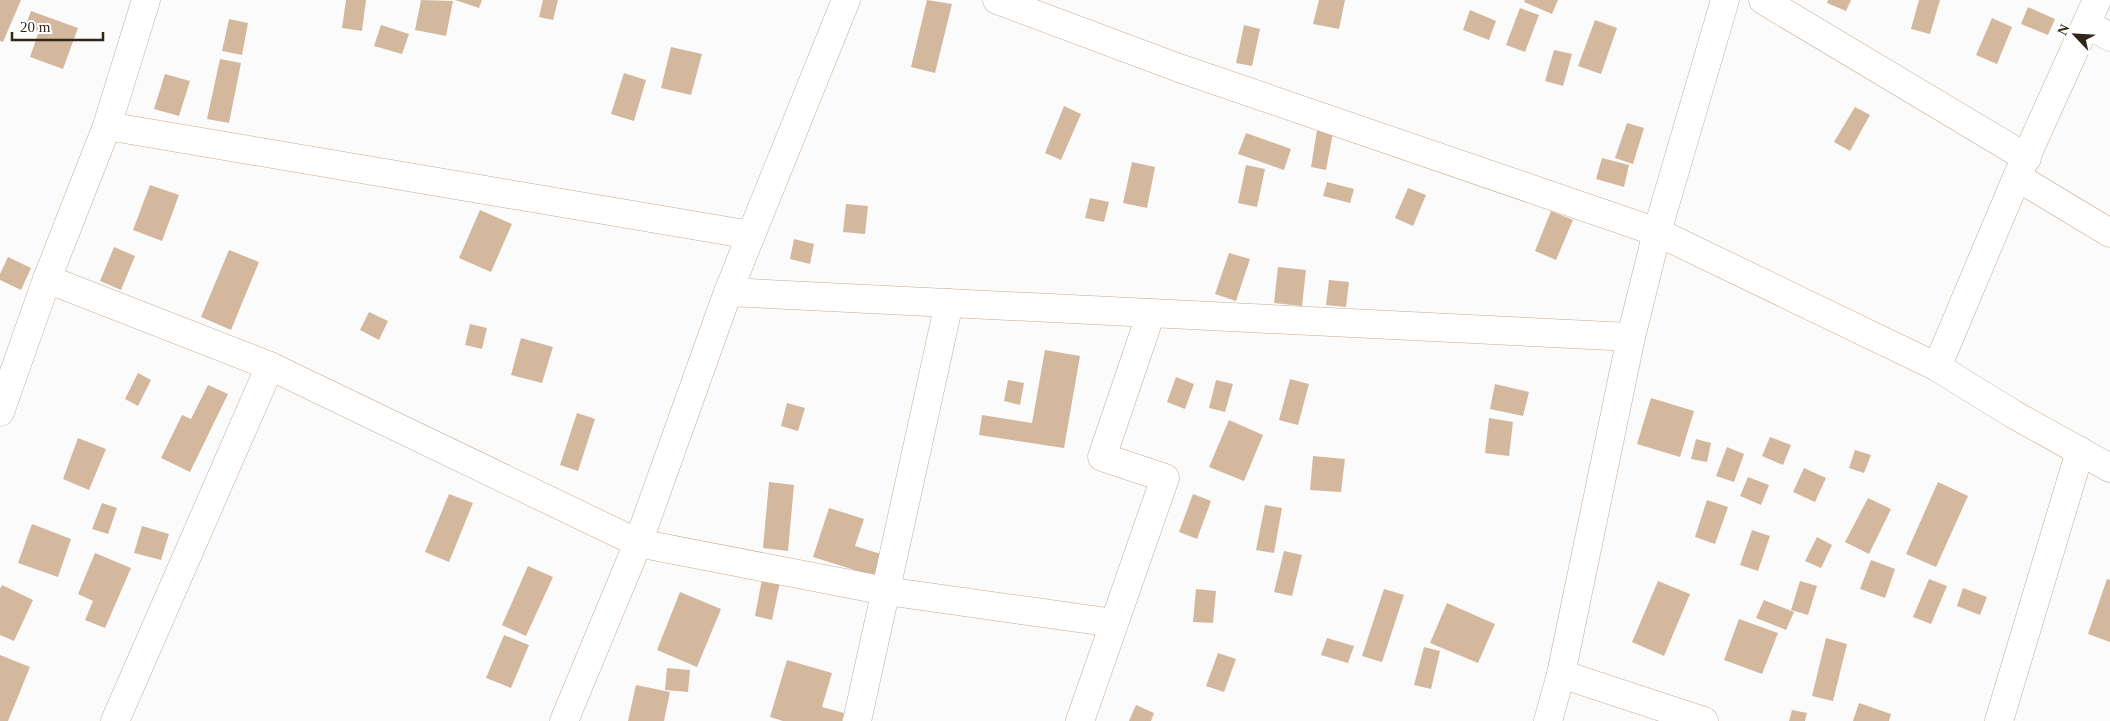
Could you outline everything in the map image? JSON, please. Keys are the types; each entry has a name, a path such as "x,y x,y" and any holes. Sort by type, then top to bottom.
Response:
{"street":[{"path":"0,412 47,279 107,126 146,0"},
{"path":"564,721 638,543 728,292 846,0"},
{"path":"996,0 1179,68 1657,232 1937,367 2013,414 2110,468"},
{"path":"1548,721 1561,674 1631,337 1657,232 1725,0"},
{"path":"1763,0 2022,167 2110,233"},
{"path":"1937,367 2022,167 2098,20"},
{"path":"107,126 751,235"},
{"path":"47,279 270,366 638,543 886,591 1114,623"},
{"path":"728,292 1631,337"},
{"path":"857,721 949,303"},
{"path":"1080,721 1165,478 1102,457 1151,313"},
{"path":"115,721 270,366"},
{"path":"1998,721 2080,451"},
{"path":"1561,674 1704,721"}],"building":[{"path":"0,0 21,0 3,42 0,41"},
{"path":"346,0 366,0 362,31 342,28"},
{"path":"421,0 453,1 446,36 415,30"},
{"path":"455,0 482,0 479,8"},
{"path":"543,0 558,0 553,20 539,17"},
{"path":"927,0 952,4 935,73 911,67"},
{"path":"1319,0 1345,0 1339,29 1313,24"},
{"path":"1525,0 1558,0 1552,14 1524,2"},
{"path":"1828,0 1851,0 1846,11 1827,3"},
{"path":"1919,0 1940,0 1930,34 1911,29"},
{"path":"2028,7 2055,19 2048,35 2021,24"},
{"path":"1520,8 1539,15 1525,52 1506,45"},
{"path":"1470,10 1496,21 1489,40 1463,30"},
{"path":"31,11 78,28 63,69 30,57 39,31 25,27"},
{"path":"1992,18 2012,27 1997,64 1976,55"},
{"path":"229,19 248,23 242,55 222,51"},
{"path":"1595,20 1617,28 1601,74 1578,66"},
{"path":"381,25 409,34 402,54 374,46"},
{"path":"1244,25 1260,29 1252,66 1236,63"},
{"path":"671,47 702,54 691,95 661,88"},
{"path":"1554,50 1572,54 1563,86 1545,81"},
{"path":"220,59 241,63 229,123 207,119"},
{"path":"624,73 646,80 634,121 611,114"},
{"path":"165,74 190,81 179,116 154,109"},
{"path":"1064,106 1081,114 1061,160 1045,153"},
{"path":"1855,107 1870,115 1850,151 1834,142"},
{"path":"1627,123 1644,128 1633,164 1615,158"},
{"path":"1317,130 1333,133 1326,170 1311,167"},
{"path":"1246,133 1291,149 1284,170 1238,154"},
{"path":"1602,158 1629,165 1624,187 1596,179"},
{"path":"1132,162 1155,167 1147,208 1123,203"},
{"path":"1246,165 1265,169 1257,207 1238,203"},
{"path":"1327,182 1354,189 1350,203 1323,196"},
{"path":"150,185 179,195 162,241 133,230"},
{"path":"1408,188 1426,195 1413,226 1395,218"},
{"path":"1090,198 1109,202 1104,222 1085,218"},
{"path":"846,204 868,206 865,234 843,232"},
{"path":"480,210 512,224 491,272 459,258"},
{"path":"1551,211 1573,220 1556,260 1535,251"},
{"path":"794,239 814,244 810,264 790,259"},
{"path":"114,247 135,256 121,290 100,281"},
{"path":"229,250 259,262 231,330 201,317"},
{"path":"1229,253 1250,259 1236,301 1215,294"},
{"path":"8,257 31,268 21,290 0,280 0,274"},
{"path":"1278,267 1306,270 1302,306 1274,303"},
{"path":"1329,280 1349,282 1346,307 1326,305"},
{"path":"369,312 388,321 379,340 360,330"},
{"path":"470,324 487,328 482,349 465,345"},
{"path":"521,338 553,347 542,383 511,375"},
{"path":"1045,350 1080,356 1064,448 979,435 982,415 1032,423"},
{"path":"138,373 151,380 138,406 125,399"},
{"path":"1176,377 1194,384 1185,409 1167,402"},
{"path":"1290,379 1309,384 1298,425 1279,420"},
{"path":"1008,380 1024,383 1020,405 1004,401"},
{"path":"1216,380 1233,384 1225,412 1209,408"},
{"path":"1495,384 1529,392 1523,416 1490,409"},
{"path":"208,385 228,394 190,472 161,458 182,415 191,419"},
{"path":"1651,398 1694,411 1680,457 1637,444"},
{"path":"787,403 805,408 798,431 781,426"},
{"path":"577,413 595,419 578,471 560,465"},
{"path":"1489,418 1513,422 1509,456 1485,453"},
{"path":"1229,420 1263,435 1244,481 1209,467"},
{"path":"1770,437 1791,445 1783,465 1762,456"},
{"path":"78,438 106,449 89,490 63,479"},
{"path":"1696,439 1711,443 1707,462 1691,459"},
{"path":"1727,447 1744,454 1734,482 1716,476"},
{"path":"1855,450 1871,455 1864,473 1849,468"},
{"path":"1313,456 1345,459 1341,492 1310,490"},
{"path":"1804,468 1826,478 1815,502 1793,492"},
{"path":"1748,477 1769,485 1761,505 1740,496"},
{"path":"769,482 794,485 788,551 763,548"},
{"path":"1938,482 1968,496 1936,567 1906,554"},
{"path":"449,494 473,503 449,562 425,552"},
{"path":"1193,494 1211,501 1197,539 1179,532"},
{"path":"1868,498 1891,509 1869,554 1845,542"},
{"path":"1707,500 1728,507 1715,544 1695,537"},
{"path":"102,503 117,508 108,534 92,529"},
{"path":"1265,505 1282,508 1274,553 1256,550"},
{"path":"829,508 864,519 855,546 884,555 877,577 813,557"},
{"path":"32,524 71,539 58,577 18,563"},
{"path":"142,526 169,534 161,560 134,553"},
{"path":"1752,530 1770,536 1758,571 1740,565"},
{"path":"1817,537 1832,545 1821,568 1805,561"},
{"path":"1284,551 1302,555 1292,596 1274,592"},
{"path":"95,553 131,568 105,628 85,620 93,601 78,594"},
{"path":"1871,560 1895,569 1885,598 1860,589"},
{"path":"528,566 553,577 526,636 502,625"},
{"path":"762,579 780,582 772,620 755,616"},
{"path":"1929,579 1947,586 1931,624 1913,617"},
{"path":"2107,579 2110,580 2110,642 2088,634"},
{"path":"1658,581 1690,594 1664,656 1632,642"},
{"path":"1800,581 1817,586 1808,615 1791,610"},
{"path":"2,585 33,600 14,641 0,635 0,589"},
{"path":"1963,588 1987,597 1980,615 1957,606"},
{"path":"1196,589 1216,591 1213,623 1193,622"},
{"path":"1384,589 1404,595 1382,662 1362,656"},
{"path":"680,592 721,609 697,667 657,650"},
{"path":"1764,600 1794,612 1786,630 1756,618"},
{"path":"1447,603 1495,624 1478,663 1430,643"},
{"path":"1739,619 1778,633 1762,674 1724,660"},
{"path":"504,635 529,645 511,688 486,678"},
{"path":"1327,638 1354,646 1348,663 1321,655"},
{"path":"1826,638 1847,644 1833,701 1812,696"},
{"path":"1424,647 1440,651 1431,689 1414,685"},
{"path":"1218,653 1236,659 1224,692 1206,686"},
{"path":"0,655 30,667 8,721 0,721"},
{"path":"787,660 832,673 822,707 844,713 842,721 783,721 770,717"},
{"path":"667,668 690,670 688,692 665,690"},
{"path":"636,685 670,692 664,721 628,721"},
{"path":"1859,703 1891,714 1889,721 1853,721"},
{"path":"1136,705 1154,713 1151,721 1129,721"},
{"path":"1792,710 1807,713 1805,721 1789,721"}]}
